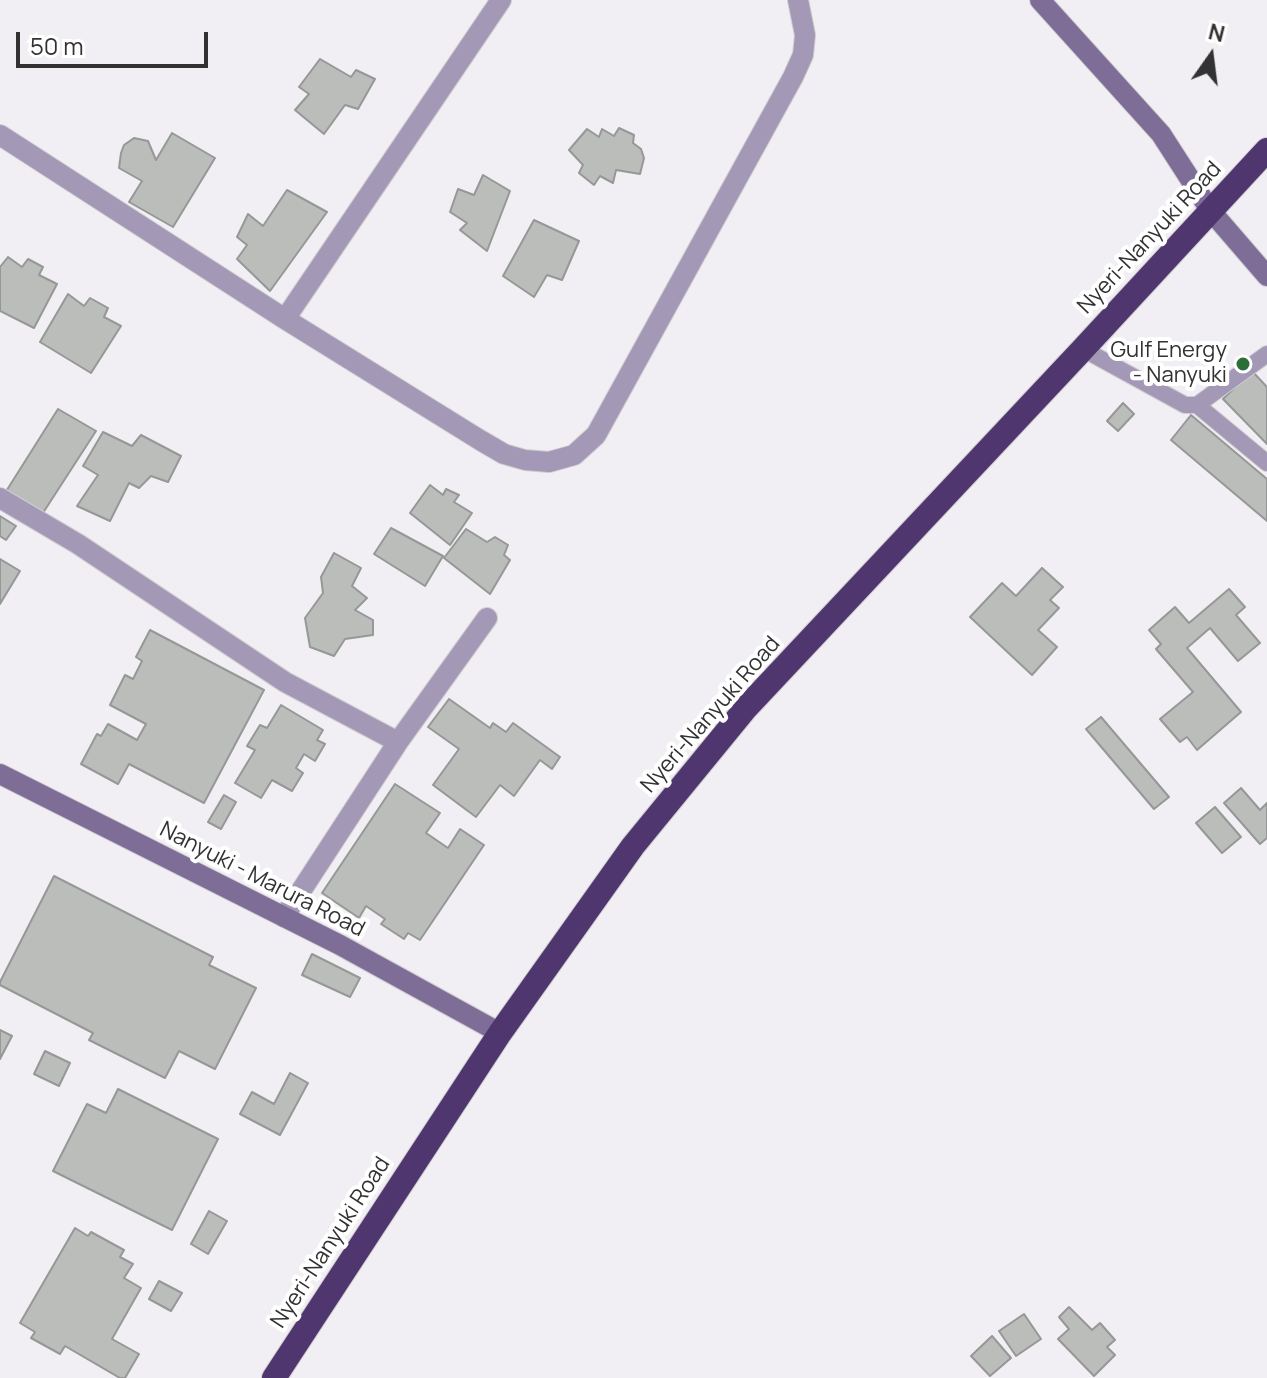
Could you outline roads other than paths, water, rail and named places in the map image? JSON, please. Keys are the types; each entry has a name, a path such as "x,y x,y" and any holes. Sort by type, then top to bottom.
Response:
{"highway":[{"name":"Nyeri-Nanyuki Road","path":"274,1378 500,1033 633,846 746,708 1267,150"}],"street":[{"path":"285,319 501,0"},
{"path":"0,135 285,319 504,454 549,462 574,455 596,435 793,77 803,55 805,35 798,0"},
{"path":"1040,0 1161,134 1210,210 1267,276"},
{"path":"0,498 78,544 285,682 398,742"},
{"path":"284,917 398,742 487,618"},
{"name":"Nanyuki - Marura Road","path":"0,774 340,945 500,1033"}],"lane":[{"path":"1083,349 1185,405 1197,405 1267,354"},
{"path":"1197,405 1267,463"}],"place":[{"name":"Gulf Energy - Nanyuki","path":"1243,364"}]}
